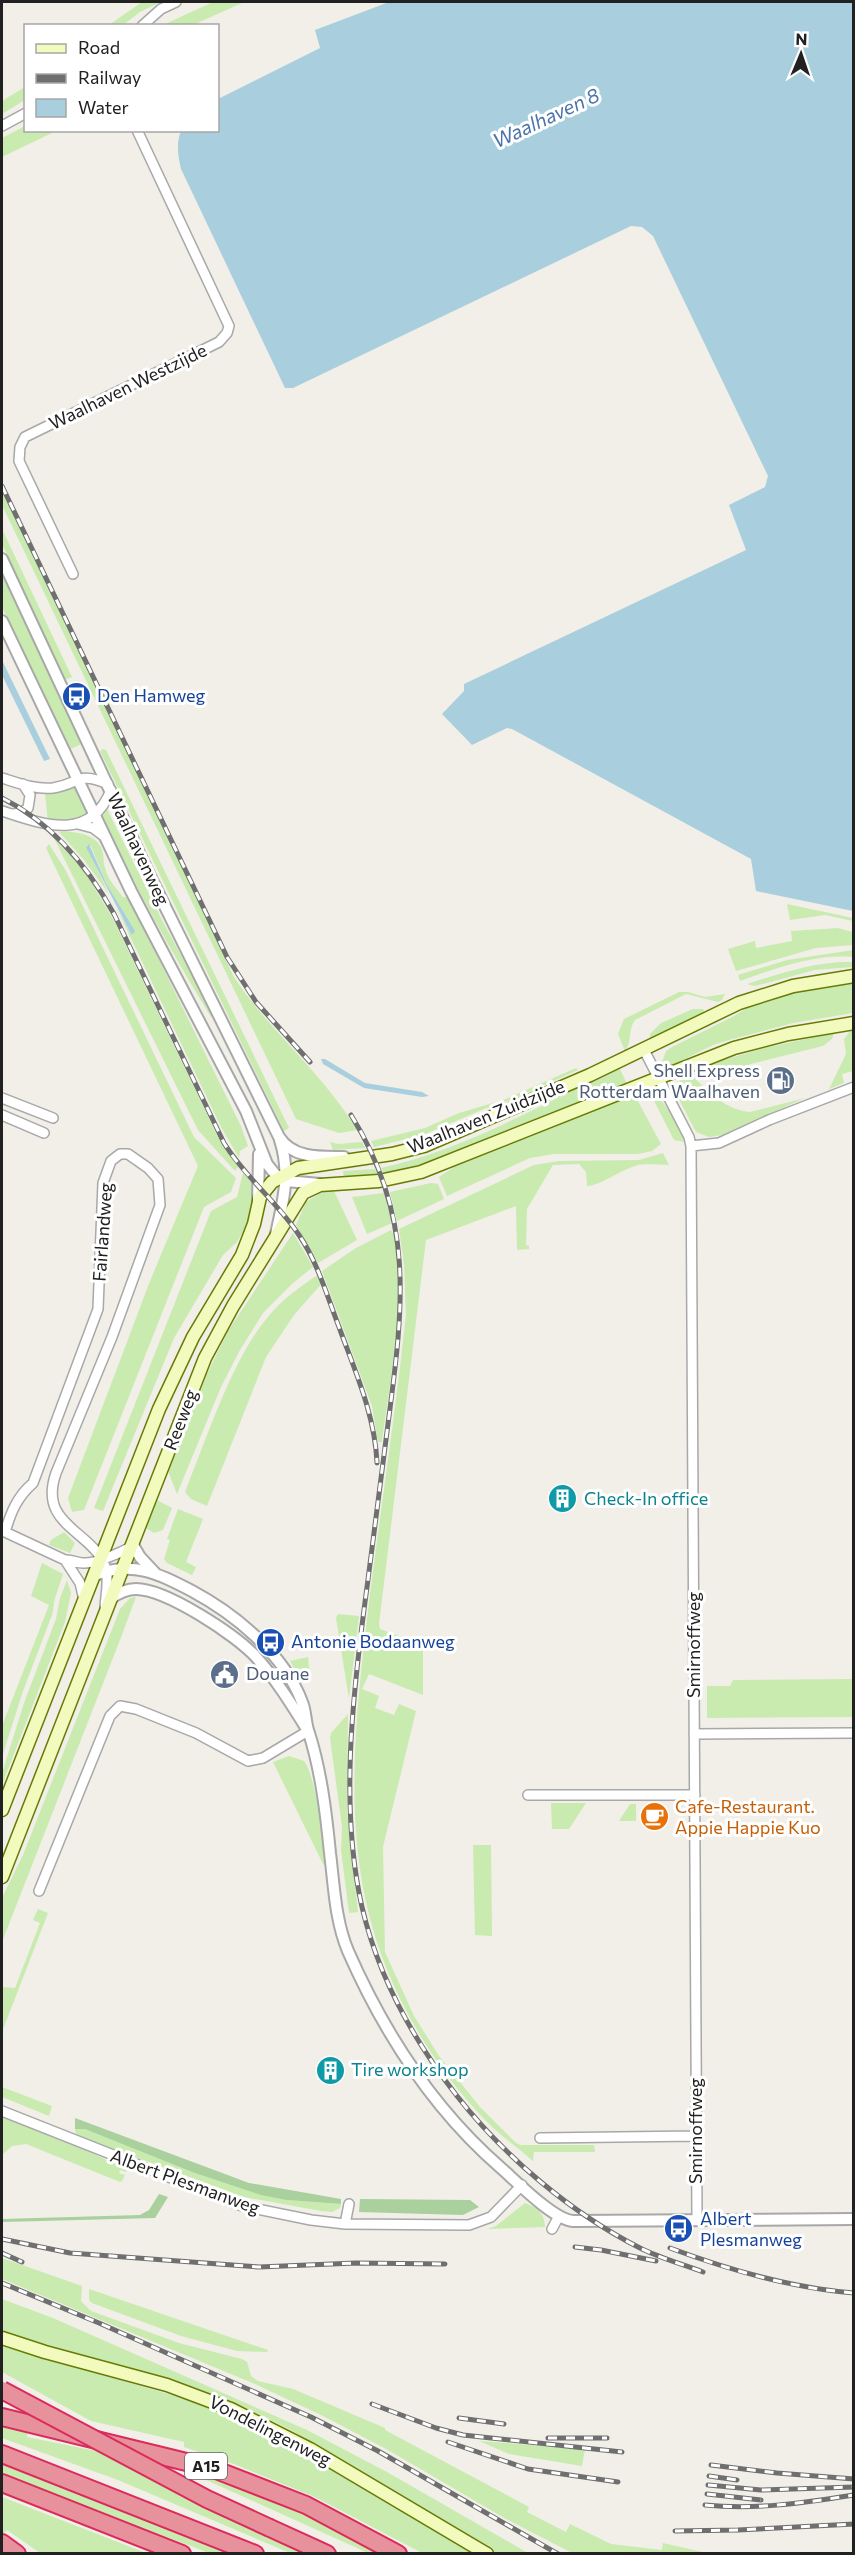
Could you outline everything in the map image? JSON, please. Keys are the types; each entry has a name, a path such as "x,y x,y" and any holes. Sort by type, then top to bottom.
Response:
{"highway":[{"name":"A15","path":"2,2390 167,2479 327,2553"},
{"name":"A15","path":"2,2417 211,2468 306,2505 398,2553"},
{"path":"2,2454 255,2553"},
{"path":"2,2483 182,2553"},
{"path":"2,2543 17,2553"}],"main road":[{"name":"Waalhaven Zuidzijde","path":"286,1175 392,1154 439,1140 590,1075 739,1004 770,992 816,981 854,976"},
{"name":"Waalhaven Zuidzijde","path":"308,1190 326,1184 379,1181 434,1168 742,1045 788,1034 854,1023"},
{"name":"Reeweg","path":"2,1810 17,1765 173,1377 193,1336 242,1255 264,1191 286,1175"},
{"name":"Reeweg","path":"2,1877 104,1612 124,1568 206,1358 233,1306 299,1198 308,1190"},
{"name":"Vondelingenweg","path":"2,2338 176,2388 231,2409 310,2449 487,2553"}],"street":[{"path":"144,24 161,9 176,2"},
{"path":"2,126 24,114"},
{"name":"Waalhaven Westzijde","path":"73,574 19,461 20,447 25,437 219,342 227,333 229,326 138,132"},
{"name":"Waalhavenweg","path":"2,559 147,870 285,1148"},
{"name":"Waalhavenweg","path":"2,621 137,902 238,1094 257,1138 262,1157"},
{"path":"2,778 41,788 55,788 77,778 93,778 109,787 95,816 78,824"},
{"path":"5,812 18,814 28,808 30,795 22,784"},
{"path":"5,812 44,825 78,824 93,828 105,837"},
{"path":"644,1048 658,1078"},
{"name":"Smirnoffweg","path":"658,1078 689,1137 691,1146 697,2220"},
{"path":"691,1146 719,1143 769,1120 854,1088"},
{"path":"2,1098 53,1118"},
{"path":"2,1115 44,1133"},
{"name":"Waalhaven Zuidzijde","path":"285,1148 300,1154 323,1157 392,1154"},
{"name":"Reeweg","path":"275,1237 286,1175 285,1148"},
{"name":"Fairlandweg","path":"65,1560 5,1532 12,1510 21,1493 33,1482 98,1309 103,1183 111,1161 120,1154 128,1154 148,1168 158,1179 160,1205 112,1337 56,1473 52,1493 58,1514 89,1546"},
{"path":"262,1157 271,1171 286,1175"},
{"name":"Reeweg","path":"257,1208 262,1157"},
{"name":"Waalhaven Zuidzijde","path":"286,1175 326,1184"},
{"path":"100,1559 89,1546 107,1542"},
{"path":"84,1600 80,1583 65,1560 71,1559 83,1564 133,1545 140,1557 158,1575"},
{"name":"Reeweg","path":"100,1559 106,1572 104,1612"},
{"path":"93,1576 124,1568 158,1575 221,1608 257,1637 284,1671 302,1701 320,1782 339,1922 349,1951 392,2036 435,2100 475,2145 522,2186 559,2216 573,2221 854,2219"},
{"path":"110,1599 125,1591 143,1590 188,1609 222,1628 256,1657 308,1731"},
{"path":"39,1891 112,1711 120,1706 136,1709 207,1738 248,1761 264,1757 308,1731"},
{"path":"694,1734 854,1733"},
{"path":"528,1796 695,1795"},
{"name":"Albert Plesmanweg","path":"2,2111 242,2206 294,2218 345,2224 477,2224 491,2217 522,2186"},
{"path":"540,2138 696,2136"},
{"path":"345,2224 349,2204"},
{"path":"552,2229 559,2216"}],"green space":[{"path":"142,2 161,2 140,12 124,24 110,24"},
{"path":"213,2 244,2 195,24 165,24"},
{"path":"24,88 24,101 2,114 2,101"},
{"path":"24,127 24,132 54,132 2,157 2,138"},
{"path":"2,491 234,977 248,997 313,1071 357,1130 339,1133 296,1119 2,505"},
{"path":"2,529 72,677 65,680 2,544"},
{"path":"2,573 83,743 69,750 2,607"},
{"path":"106,750 289,1128 284,1131 100,751"},
{"path":"75,787 88,815 70,822 48,823 45,793 59,793"},
{"path":"107,809 163,922 214,1016 211,1017 182,968 127,868 102,817"},
{"path":"59,832 86,835 101,847 104,866 112,884 123,897 128,897 241,1126 248,1146 240,1151 239,1158 221,1127 116,907 131,934 134,931 106,883 91,846 86,845 109,894 84,860"},
{"path":"54,838 83,869 112,917 217,1135 238,1167 235,1171 198,1130"},
{"path":"49,844 66,871 194,1137 236,1178 231,1192 204,1207 84,1510 72,1512 68,1498 150,1281 198,1166 46,848"},
{"path":"787,904 853,918 853,921 825,915 790,920"},
{"path":"838,928 853,932 853,945 816,948 736,971 728,949 755,941 756,948 792,941 791,931"},
{"path":"853,950 853,957 810,960 740,981 738,975 787,960"},
{"path":"853,962 853,967 815,970 755,986 747,984 826,963"},
{"path":"853,981 853,1013 793,1023 729,1040 713,1045 669,1067 661,1065 666,1051 672,1047 734,1016 760,1000 797,989"},
{"path":"679,992 705,997 725,994 718,1002 686,994 635,1020 625,1051 618,1034 624,1019"},
{"path":"693,1009 703,1009 705,1013 650,1040 650,1034 661,1023"},
{"path":"853,1030 853,1071 842,1074 844,1083 829,1089 846,1054 844,1039"},
{"path":"834,1033 832,1039 823,1046 743,1066 734,1073 717,1072 710,1064 764,1048"},
{"path":"619,1067 627,1084 439,1161 384,1174 381,1168 443,1150 473,1138"},
{"path":"576,1068 578,1070 516,1098 423,1135 374,1147 371,1141 425,1128 459,1113 506,1099"},
{"path":"692,1075 718,1099 741,1111 750,1112 805,1098 722,1135 709,1137 696,1132 676,1094 678,1082"},
{"path":"650,1093 661,1100 671,1114 680,1129 684,1142 674,1140"},
{"path":"634,1094 661,1144 652,1151 638,1154 554,1154 530,1158 447,1196 439,1177 454,1167"},
{"path":"330,1142 338,1144 362,1142 365,1148 333,1150"},
{"path":"663,1153 669,1165 635,1166 591,1186 587,1186 586,1172 579,1164 553,1165 527,1209 526,1245 529,1249 517,1250 516,1206 426,1240 379,1624 380,1629 423,1645 423,1695 369,1674 362,1689 379,1696 375,1708 394,1715 399,1704 416,1711 383,1847 385,1952 414,2016 439,2056 480,2107 515,2142 520,2145 594,2145 595,2152 534,2152 533,2161 491,2126 469,2103 430,2051 413,2023 385,1964 374,1933 359,1864 354,1787 361,1671 406,1315 404,1265 399,1229 534,1165 559,1161 639,1160"},
{"path":"375,1169 378,1176 344,1177 343,1171"},
{"path":"243,1173 253,1184 250,1216 246,1227 237,1242 223,1255 174,1338 103,1511 94,1508 211,1211 237,1197"},
{"path":"431,1183 438,1184 444,1199 397,1221 390,1192"},
{"path":"324,1191 334,1191 357,1240 318,1263 296,1225 306,1202"},
{"path":"384,1193 392,1223 367,1234 352,1197"},
{"path":"391,1230 397,1246 399,1299 393,1365 382,1442 378,1442 372,1406 322,1271 356,1248"},
{"path":"293,1233 313,1267 263,1313 240,1350 221,1387 177,1494 168,1471 207,1374 228,1331"},
{"path":"319,1274 323,1282 294,1315 266,1357 207,1506 191,1499 185,1492 221,1401 242,1356 254,1335 278,1305"},
{"path":"157,1500 172,1508 163,1530 154,1533 146,1528"},
{"path":"178,1509 203,1519 186,1562 196,1567 192,1575 167,1563 164,1559 170,1540 167,1539"},
{"path":"64,1532 75,1543 70,1553 49,1545 51,1540"},
{"path":"42,1563 63,1574 52,1615 23,1691 2,1757 2,1726 49,1605 31,1596"},
{"path":"67,1580 71,1593 65,1622 2,1785 2,1773 24,1703 56,1619 60,1598"},
{"path":"136,1597 2,1942 2,1898 23,1855 120,1609 130,1598"},
{"path":"338,1614 359,1616 349,1699 336,1618"},
{"path":"308,1657 310,1678 303,1683 290,1661"},
{"path":"853,1679 853,1717 707,1718 707,1686 730,1686 733,1680"},
{"path":"348,1714 347,1810 358,1912 349,1913 341,1850 342,1827 330,1738 331,1733"},
{"path":"289,1756 304,1761 312,1780 321,1828 324,1866 273,1762"},
{"path":"551,1803 586,1803 569,1829 552,1829"},
{"path":"630,1804 636,1804 636,1821 619,1821"},
{"path":"473,1845 491,1845 492,1936 475,1935"},
{"path":"38,1909 48,1913 2,2032 2,1987 15,1988 40,1923 33,1920"},
{"path":"2,2087 52,2106 49,2116 2,2097"},
{"path":"2,2117 84,2149 127,2170 126,2172 120,2170 119,2173 125,2175 122,2181 26,2144 12,2146 2,2155"},
{"path":"75,2118 249,2183 341,2199 341,2204 287,2200 261,2195 195,2173 85,2129 75,2129"},
{"path":"75,2129 85,2129 287,2200 341,2204 340,2208 332,2212 321,2211 244,2197 81,2137 76,2134"},
{"path":"159,2194 168,2197 155,2218 2,2222 2,2219 140,2215 149,2210"},
{"path":"360,2199 470,2200 479,2207 463,2215 359,2212"},
{"path":"525,2203 540,2212 544,2218 545,2227 487,2229 496,2226"},
{"path":"2,2258 82,2286 81,2301 91,2311 179,2343 242,2359 247,2362 251,2376 258,2381 293,2389 385,2428 529,2507 527,2512 566,2532 570,2524 611,2544 662,2550 663,2543 707,2553 572,2553 506,2519 388,2450 323,2416 255,2384 2,2279"},
{"path":"89,2289 268,2350 267,2352 237,2351 181,2336 92,2303 89,2300"},
{"path":"2,2299 53,2318 307,2430 387,2472 528,2553 496,2553 291,2430 240,2405 151,2375 115,2367 2,2333"},
{"path":"2,2346 182,2398 226,2414 282,2441 472,2553 422,2553 315,2497 234,2464 184,2447 184,2442 91,2421 2,2372"},
{"path":"2,2425 28,2432 27,2437 106,2453 321,2553 290,2553 118,2480 2,2438"},
{"path":"479,2441 585,2449 582,2466 509,2454"},
{"path":"2,2464 231,2553 209,2553 2,2474"},
{"path":"182,2469 248,2486 384,2553 368,2553"},
{"path":"2,2497 146,2553 40,2553 7,2530 4,2534 2,2532"}],"water":[{"name":"Waalhaven 8","path":"389,2 853,2 853,911 756,891 751,859 512,729 507,728 472,745 442,714 464,691 464,684 746,550 729,505 765,487 768,476 653,236 642,227 631,226 293,388 285,388 181,169 178,140 181,132 219,132 219,98 320,48 315,30"},
{"path":"2,660 50,759 44,761 2,675"},
{"path":"89,844 106,883 135,931 133,934 86,847"},
{"path":"321,1059 325,1059 365,1083 422,1092 429,1096 422,1097 364,1088 323,1064"}],"railway":[{"path":"2,486 227,957 256,1002 310,1062"},
{"path":"2,798 20,808 52,833 67,847 92,879 114,914 224,1143 241,1167 281,1211 306,1246 322,1280 363,1393 372,1428 377,1463"},
{"path":"351,1115 372,1153 386,1191 395,1228 400,1265 398,1342 360,1640 350,1755 351,1832 355,1870 369,1933 399,2007 426,2053 457,2096 496,2141 564,2201 614,2234 663,2258 703,2272"},
{"path":"2,2239 70,2253 259,2267 356,2263 445,2264"},
{"path":"575,2247 656,2261"},
{"path":"670,2248 761,2277 830,2291 854,2293"},
{"path":"2,2253 22,2262"},
{"path":"2,2283 99,2323 311,2417 378,2451 558,2554"},
{"path":"372,2404 436,2428 463,2435 622,2452"},
{"path":"459,2418 504,2424"},
{"path":"548,2438 607,2438"},
{"path":"448,2442 528,2469 618,2482"},
{"path":"711,2465 854,2479"},
{"path":"709,2476 737,2480"},
{"path":"708,2485 761,2490 854,2487"},
{"path":"707,2494 761,2500"},
{"path":"705,2505 761,2506 854,2495"},
{"path":"675,2531 854,2524"}],"place":[{"name":"Den Hamweg","path":"76,696"},
{"name":"Shell Express Rotterdam Waalhaven","path":"781,1081"},
{"name":"Check-In office","path":"563,1499"},
{"name":"Antonie Bodaanweg","path":"270,1642"},
{"name":"Douane","path":"225,1674"},
{"name":"Cafe-Restaurant. Appie Happie Kuo","path":"654,1817"},
{"name":"Tire workshop","path":"330,2070"},
{"name":"Albert Plesmanweg","path":"679,2229"}]}
